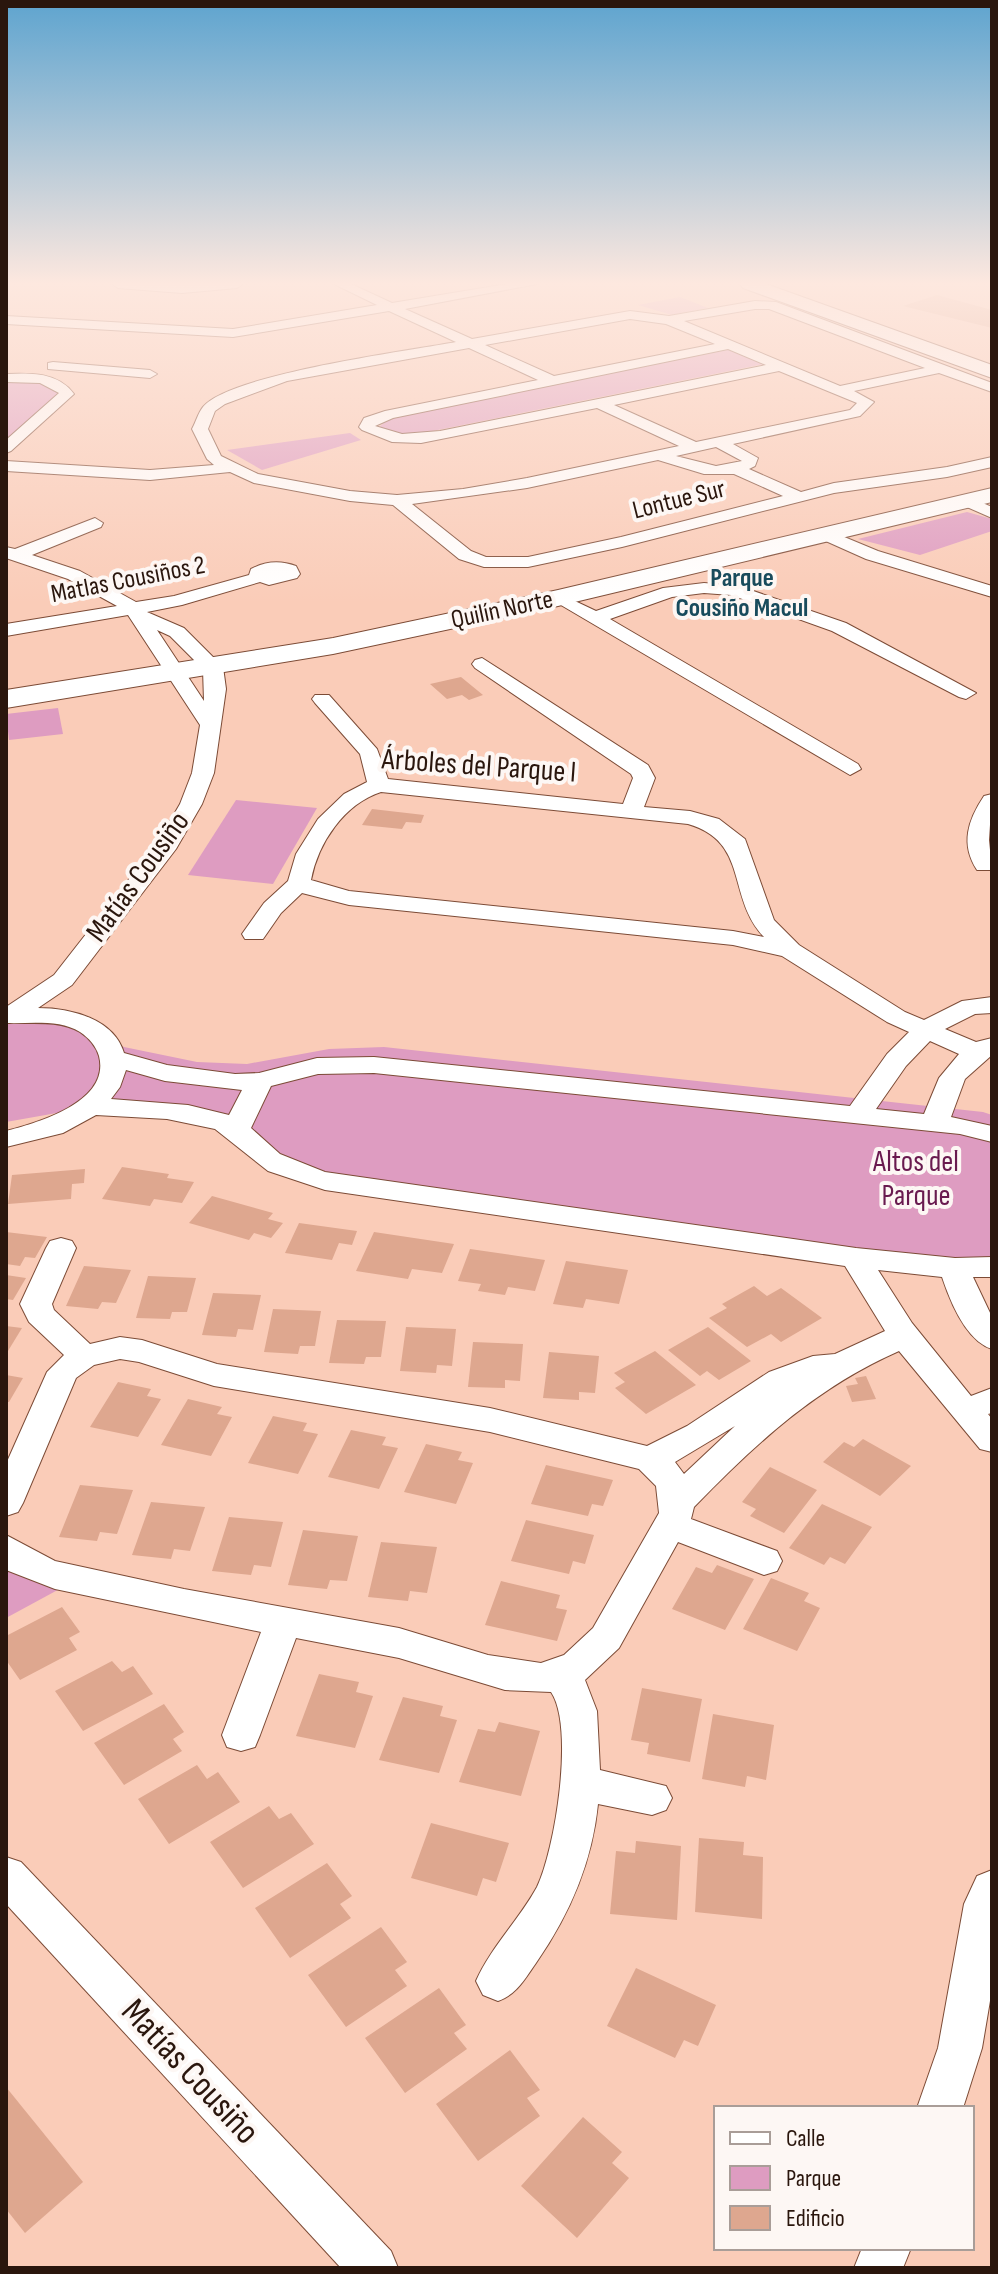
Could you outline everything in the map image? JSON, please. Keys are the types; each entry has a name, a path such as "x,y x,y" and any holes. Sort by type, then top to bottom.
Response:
{"street":[{"path":"6,448 65,398 66,390"},
{"path":"221,464 200,429 209,409 244,390"},
{"path":"508,390 390,414 369,421 367,427 386,437 420,439 662,390"},
{"path":"6,456 151,467 221,464 291,487 397,500 463,494 527,483 855,413 865,407 867,402 863,398 846,390"},
{"path":"598,403 694,447"},
{"path":"717,442 750,458 749,463 739,470"},
{"path":"659,455 702,470 739,470 797,496"},
{"name":"Lontue Sur","path":"397,500 465,555 503,563 528,562 622,542 797,496 992,462"},
{"path":"6,466 150,475 185,474 221,464"},
{"name":"Quilín Norte","path":"206,659 992,478"},
{"name":"Quilín Norte","path":"6,679 333,646 558,598 992,495"},
{"path":"966,501 992,513"},
{"path":"11,554 95,523"},
{"path":"825,534 862,551 992,592"},
{"path":"11,554 74,575 119,598 136,613 208,722"},
{"name":"MatIas Cousiños 2","path":"7,629 136,613 260,577"},
{"path":"595,618 669,592 704,588 733,590 839,627 966,693"},
{"path":"558,598 850,769"},
{"path":"136,613 177,632 206,659"},
{"name":"Matías Cousiño","path":"8,1015 63,980 168,844 191,804 208,755 208,722 216,689 206,659"},
{"name":"Quilín Norte","path":"6,699 170,664"},
{"path":"482,664 640,770 644,778 632,810"},
{"path":"322,699 370,753 379,785"},
{"name":"Árboles del Parque I","path":"790,950 733,938 325,894 299,883 301,865 330,818 368,787 379,785 690,818 727,833 737,844 758,911 764,923 790,950 880,1009 926,1032 984,1048"},
{"path":"985,865 978,850 977,831 992,801"},
{"path":"254,934 272,908 299,883"},
{"path":"707,936 746,927 754,921 758,911"},
{"path":"59,1017 63,980"},
{"path":"858,1115 896,1059 926,1032 958,1010 977,1004 992,1005"},
{"path":"6,1139 50,1130 92,1107 107,1091 115,1075 116,1059 103,1038 77,1022 59,1017 8,1015"},
{"path":"936,1124 943,1092 951,1077 984,1048"},
{"path":"116,1059 140,1068 214,1081 260,1081 317,1066 364,1064 858,1115 992,1134"},
{"path":"236,1129 260,1081"},
{"path":"92,1107 162,1110 200,1116 236,1129 273,1163 325,1181 856,1258 955,1268 992,1267"},
{"path":"61,1248 36,1304 40,1315 84,1356"},
{"path":"856,1258 876,1297 903,1336 979,1405 992,1440"},
{"path":"955,1268 962,1295 975,1318 992,1338"},
{"path":"650,1459 903,1336"},
{"path":"6,1503 57,1381 71,1364 84,1356 108,1349 132,1348 214,1375 490,1420 650,1459 669,1477 674,1513"},
{"path":"6,1549 27,1565 136,1593 423,1649 499,1671 537,1678 560,1675 592,1655 606,1638 674,1513 763,1406"},
{"path":"674,1513 764,1561"},
{"path":"241,1735 284,1620"},
{"path":"498,1981 537,1925 564,1874 580,1783 578,1716 574,1696 560,1675"},
{"path":"580,1783 652,1798"},
{"name":"Matías Cousiño","path":"6,1875 374,2268"},
{"path":"941,2106 960,2048 985,1904 992,1889"}],"green space":[{"path":"6,390 60,392 60,398 6,445"},
{"path":"523,390 635,390 423,433 391,433 379,427 392,416"},
{"path":"350,433 361,440 262,470 227,450"},
{"path":"967,512 992,519 992,531 920,555 858,539"},
{"path":"58,708 63,734 9,740 6,714"},
{"path":"236,800 317,808 273,884 188,875"},
{"name":"Altos del Parque","path":"6,1008 29,1008 124,1047 197,1062 247,1064 329,1049 384,1047 983,1112 992,1115 992,1262 978,1263 328,1184 204,1122 85,1108 6,1122"},
{"path":"6,1563 65,1586 6,1618"}],"building":[{"path":"461,677 483,695 469,700 462,695 447,699 430,684"},
{"path":"372,809 424,815 421,823 406,822 402,829 362,825"},
{"path":"122,1167 169,1174 167,1178 194,1182 182,1203 154,1199 150,1206 102,1199"},
{"path":"85,1169 84,1183 72,1184 71,1199 8,1204 12,1175"},
{"path":"212,1196 273,1213 268,1219 283,1223 271,1238 254,1233 249,1240 189,1223"},
{"path":"299,1223 357,1231 352,1245 339,1243 332,1260 285,1253"},
{"path":"6,1232 47,1237 35,1258 25,1257 20,1266 6,1264"},
{"path":"374,1232 454,1244 442,1273 412,1269 408,1279 356,1271"},
{"path":"470,1249 545,1260 535,1291 508,1287 505,1295 478,1291 481,1284 458,1281"},
{"path":"566,1261 628,1270 619,1304 586,1299 583,1308 553,1304"},
{"path":"84,1266 131,1270 116,1303 102,1302 98,1309 66,1306"},
{"path":"6,1275 26,1278 13,1300 6,1299"},
{"path":"148,1276 196,1278 187,1312 172,1312 170,1319 136,1318"},
{"path":"754,1286 767,1296 781,1288 822,1318 781,1342 771,1334 747,1347 709,1318 727,1308 722,1304"},
{"path":"213,1293 261,1295 253,1330 238,1329 236,1337 202,1335"},
{"path":"273,1309 321,1311 315,1346 300,1346 298,1354 264,1352"},
{"path":"337,1320 386,1321 381,1357 366,1357 364,1364 329,1363"},
{"path":"6,1326 22,1328 8,1351 6,1351"},
{"path":"406,1327 456,1329 452,1366 437,1365 436,1373 400,1371"},
{"path":"708,1327 751,1361 719,1380 707,1371 700,1376 668,1350"},
{"path":"473,1342 523,1344 520,1381 505,1380 505,1388 468,1387"},
{"path":"655,1351 696,1385 646,1414 615,1388 625,1382 614,1373"},
{"path":"549,1352 599,1356 595,1393 579,1392 579,1400 543,1398"},
{"path":"6,1375 23,1378 9,1402 6,1402"},
{"path":"866,1376 876,1399 852,1402 846,1386 858,1384 855,1378"},
{"path":"118,1382 151,1389 147,1396 161,1399 138,1437 90,1427"},
{"path":"188,1399 222,1407 217,1414 232,1417 211,1456 161,1445"},
{"path":"273,1416 307,1423 303,1431 318,1434 298,1474 248,1463"},
{"path":"351,1430 386,1437 382,1445 398,1448 379,1489 328,1477"},
{"path":"863,1439 911,1466 880,1496 823,1462 844,1442 854,1447"},
{"path":"426,1444 462,1452 458,1460 473,1463 456,1504 404,1492"},
{"path":"546,1465 613,1480 603,1506 592,1504 588,1516 531,1504"},
{"path":"770,1467 817,1490 784,1533 750,1516 756,1509 742,1502"},
{"path":"80,1485 133,1490 117,1534 100,1532 97,1541 59,1537"},
{"path":"151,1502 205,1507 190,1551 174,1549 171,1559 132,1555"},
{"path":"822,1504 872,1527 845,1564 830,1557 824,1565 789,1548"},
{"path":"229,1517 283,1522 271,1567 254,1565 251,1575 212,1571"},
{"path":"526,1520 594,1535 585,1564 573,1561 569,1574 511,1561"},
{"path":"303,1530 358,1536 347,1581 330,1580 327,1589 288,1585"},
{"path":"381,1542 437,1547 427,1593 410,1591 408,1601 368,1597"},
{"path":"717,1565 754,1579 725,1630 672,1609 696,1567 712,1573"},
{"path":"771,1578 809,1593 804,1601 820,1608 797,1651 743,1629"},
{"path":"501,1581 560,1595 556,1608 567,1610 557,1641 485,1625"},
{"path":"62,1607 80,1632 69,1638 77,1650 20,1680 6,1660 6,1636"},
{"path":"112,1661 122,1672 133,1666 153,1694 83,1731 55,1691"},
{"path":"319,1674 359,1682 356,1692 373,1696 355,1748 296,1736"},
{"path":"642,1688 702,1699 690,1762 647,1754 649,1743 631,1740"},
{"path":"403,1697 443,1706 440,1716 457,1720 439,1773 379,1760"},
{"path":"164,1704 184,1732 173,1739 182,1751 124,1785 94,1743"},
{"path":"713,1714 774,1725 766,1780 747,1776 745,1787 702,1779"},
{"path":"499,1722 540,1731 521,1796 459,1782 478,1729 495,1732"},
{"path":"197,1765 207,1779 218,1772 240,1802 169,1844 138,1799"},
{"path":"269,1806 279,1819 291,1813 314,1844 243,1888 210,1842"},
{"path":"431,1823 509,1843 496,1882 483,1878 477,1896 411,1878"},
{"path":"699,1838 744,1842 743,1855 763,1857 762,1919 695,1912"},
{"path":"636,1841 681,1846 677,1920 610,1914 616,1851 635,1853"},
{"path":"327,1863 352,1896 340,1904 351,1918 290,1958 255,1908"},
{"path":"381,1927 407,1962 395,1970 407,1986 346,2027 308,1975"},
{"path":"636,1968 716,2005 698,2046 684,2040 675,2058 607,2026"},
{"path":"439,1988 466,2025 454,2033 467,2049 405,2093 365,2038"},
{"path":"510,2050 540,2090 527,2098 540,2116 478,2161 436,2104"},
{"path":"6,2087 83,2182 25,2233 6,2209"},
{"path":"583,2117 622,2152 612,2163 629,2178 577,2238 521,2186"}],"district":[{"name":"Parque Cousiño Macul","path":"742,593"}]}
